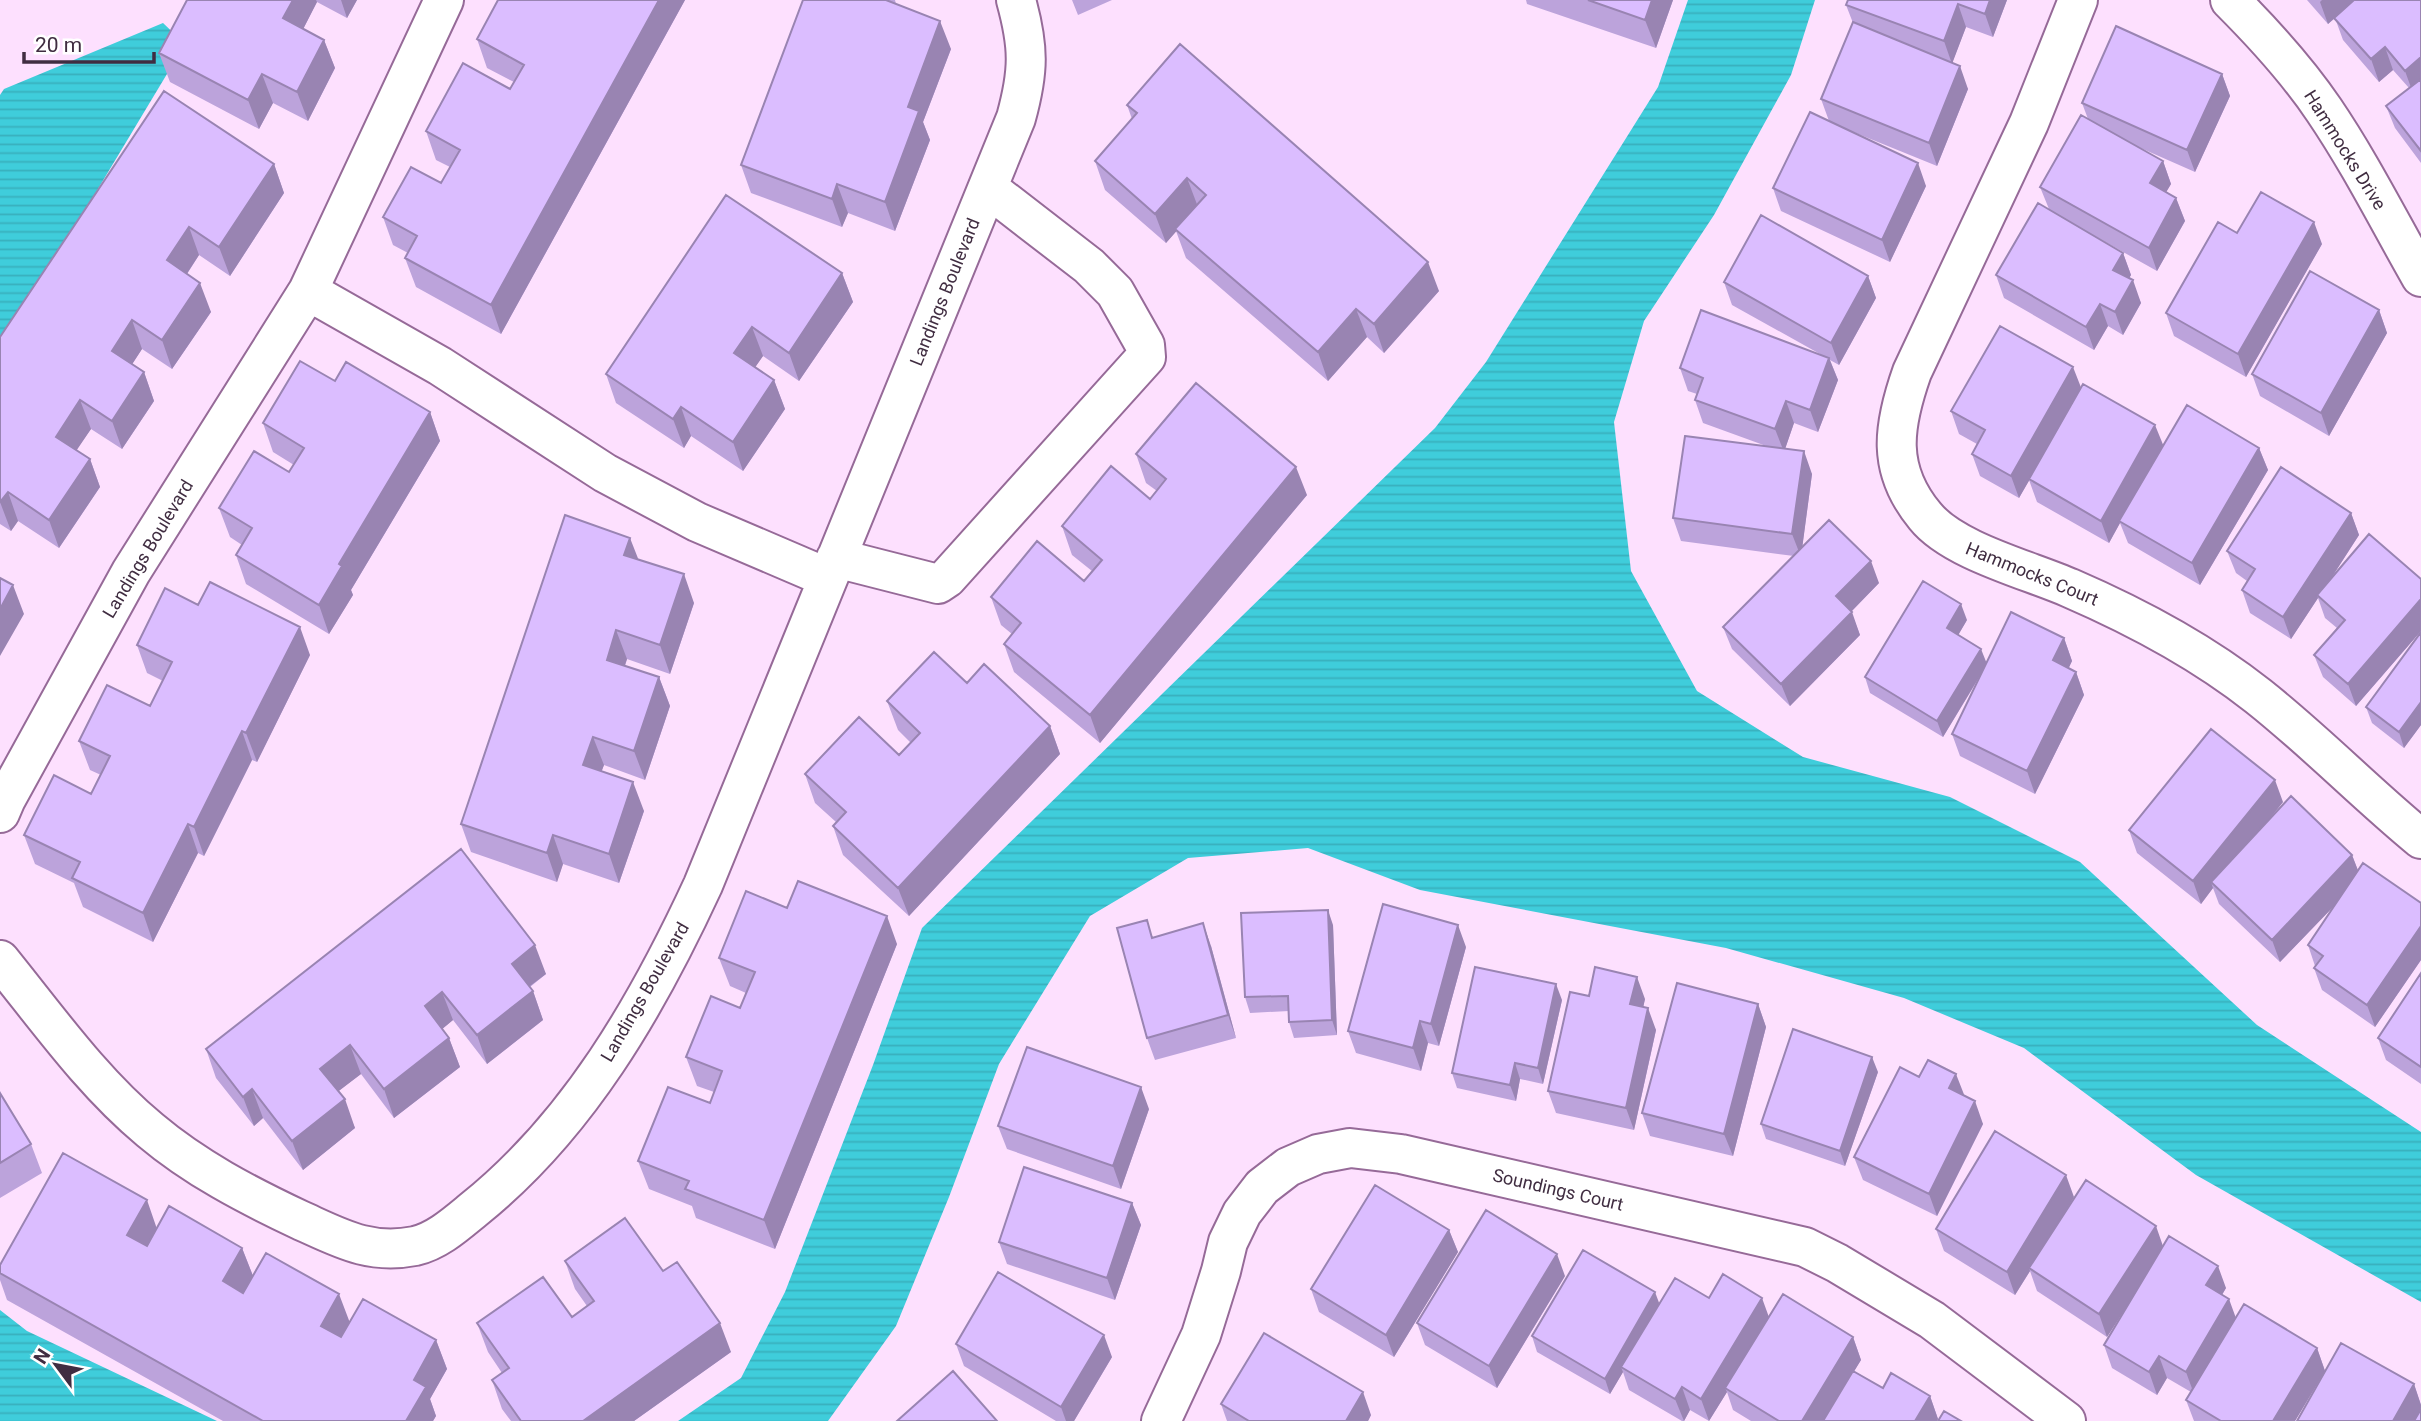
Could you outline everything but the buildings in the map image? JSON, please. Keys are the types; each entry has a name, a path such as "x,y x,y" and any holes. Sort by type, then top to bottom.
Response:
{"street":[{"name":"Landings Boulevard","path":"0,813 131,572 308,290 444,0"},
{"name":"Landings Boulevard","path":"0,960 96,1078 150,1130 210,1174 270,1206 353,1244 386,1250 418,1245 448,1231 503,1186 553,1133 618,1045 673,950 703,885 1016,118 1024,88 1028,54 1016,0"},
{"name":"Hammocks Court","path":"2078,0 2029,123 1912,372 1899,411 1898,468 1908,494 1927,519 1957,543 2069,587 2142,620 2193,651 2256,695 2421,839"},
{"name":"Hammocks Drive","path":"2230,0 2263,32 2323,108 2421,277"},
{"path":"308,290 440,366 605,473 697,522 832,568 938,584 947,578 1146,357 1145,345 1115,292 1089,266 988,188"},
{"name":"Soundings Court","path":"1161,1421 1200,1335 1222,1271 1228,1242 1242,1213 1262,1187 1288,1167 1318,1154 1350,1148 1401,1154 1805,1247 1932,1320 2066,1421"}],"water":[{"path":"1688,0 1815,0 1791,75 1714,215 1644,321 1614,422 1631,571 1697,691 1803,757 1950,797 2080,862 2257,1025 2421,1132 2421,1302 2196,1175 2024,1048 1904,998 1726,948 1420,890 1308,848 1188,858 1090,916 999,1064 949,1197 896,1326 828,1421 678,1421 741,1378 785,1292 873,1065 922,928 1435,428 1486,362 1658,87"},
{"path":"163,23 185,44 0,352 0,95 4,89"},
{"path":"0,1310 27,1331 217,1421 0,1421"}]}
